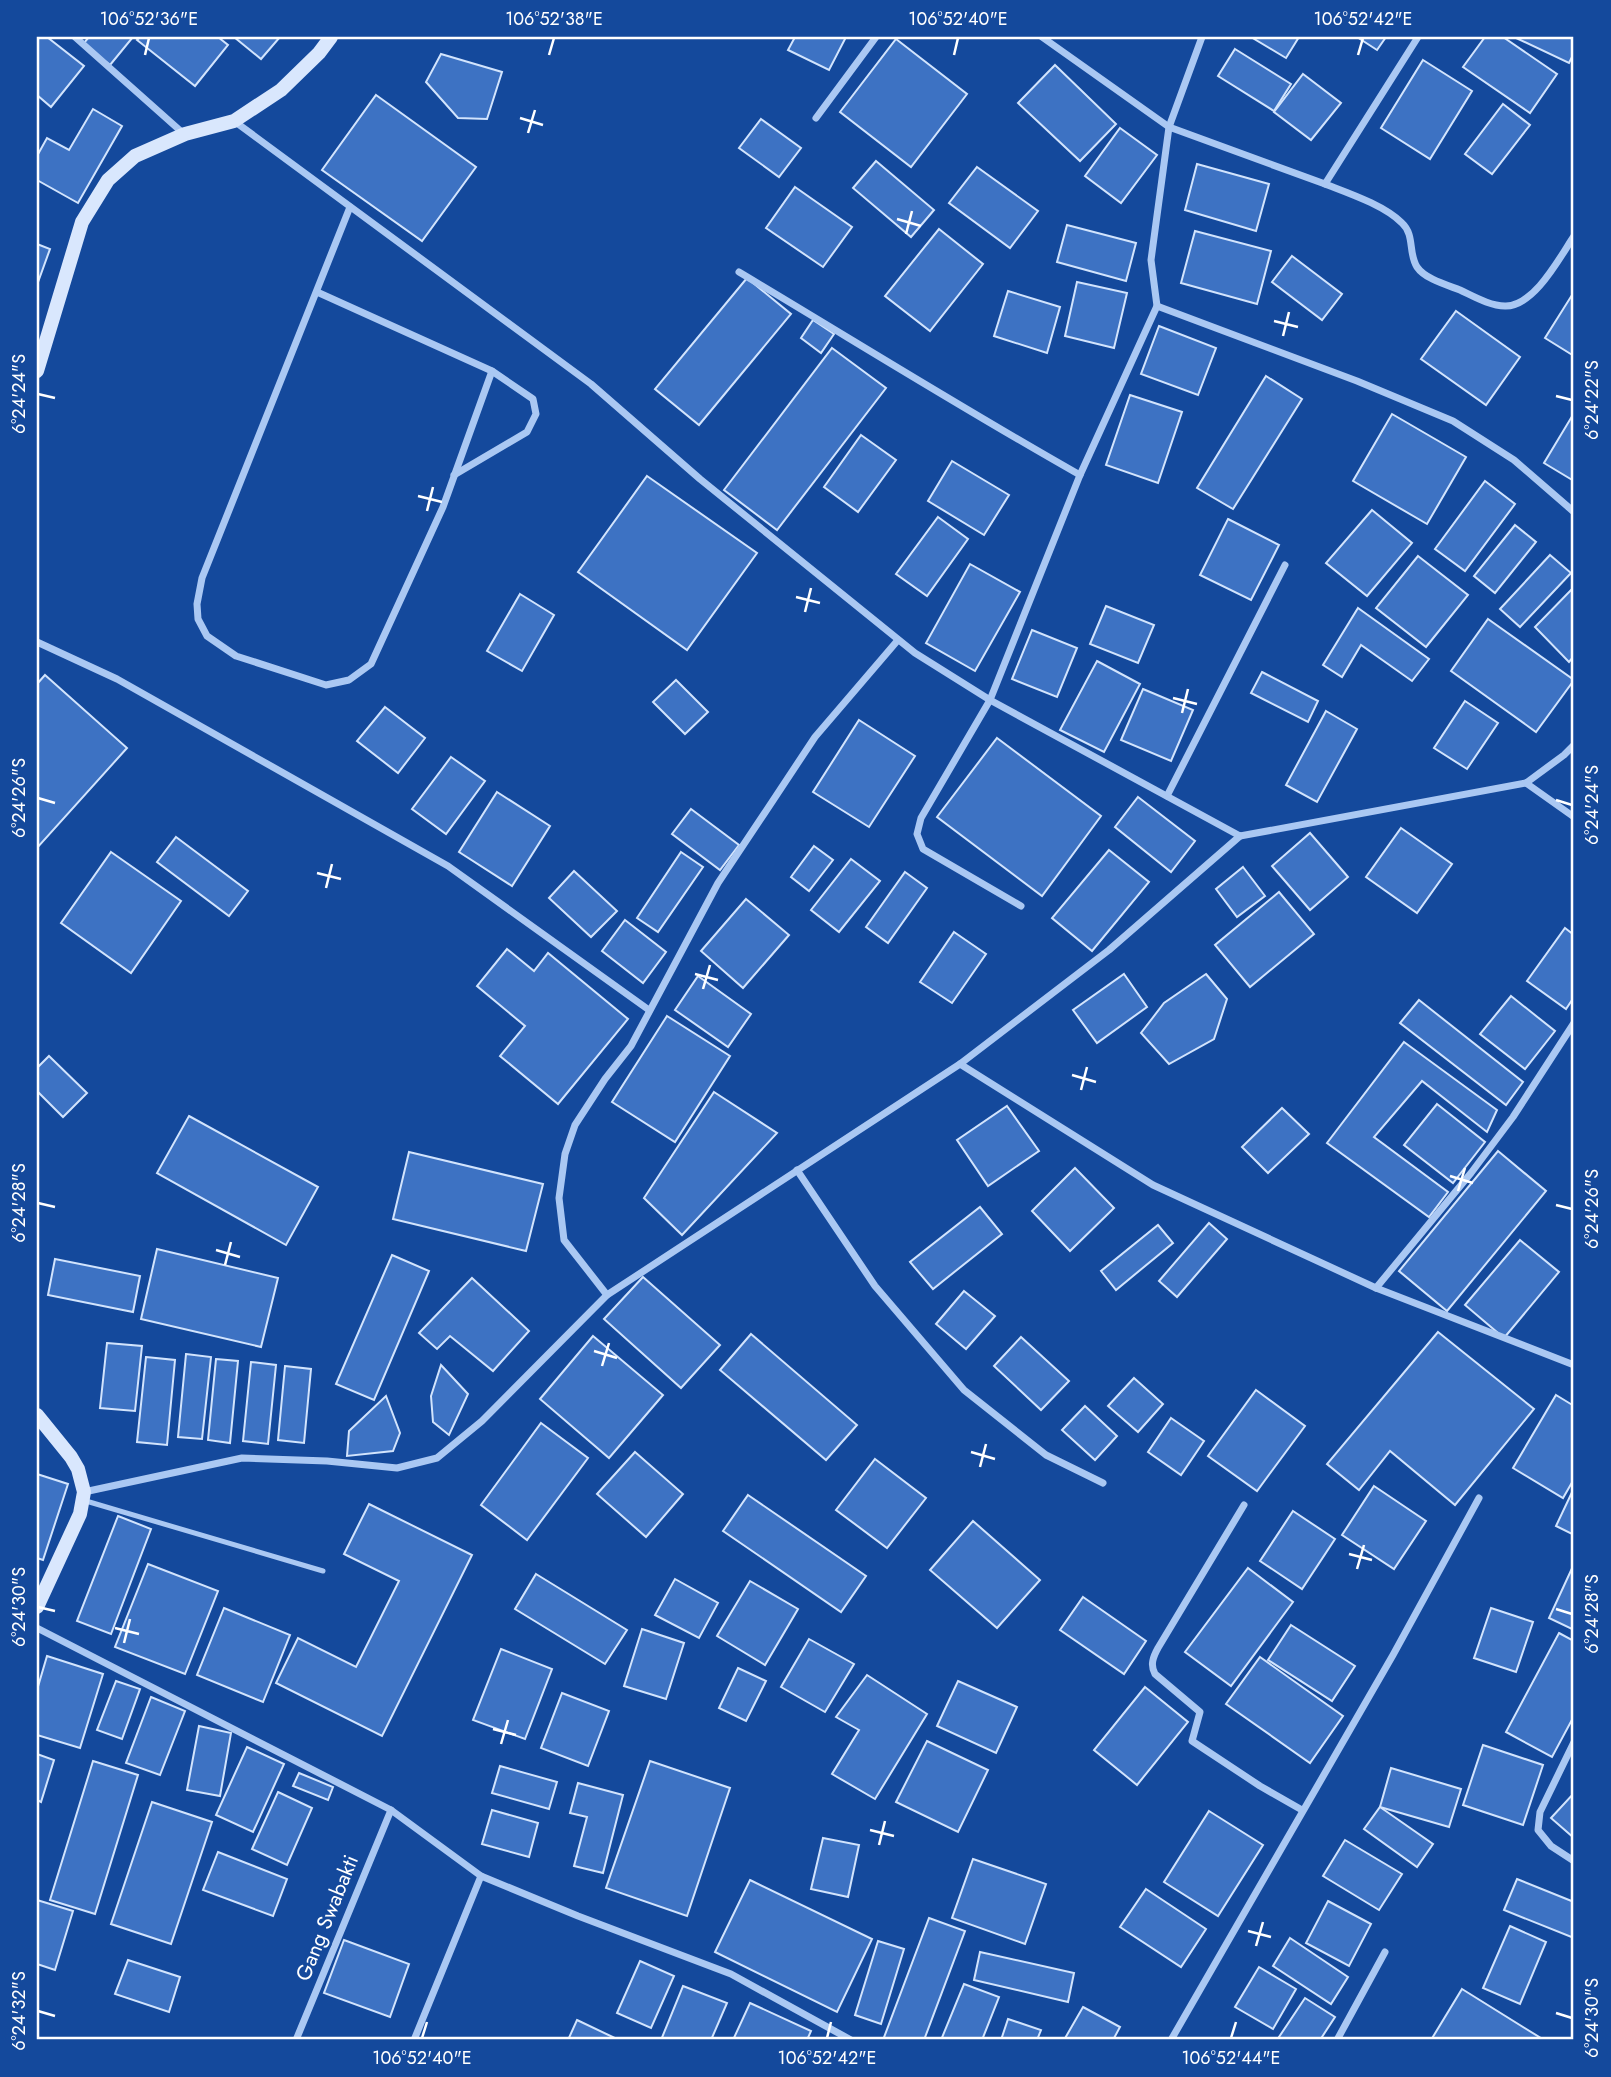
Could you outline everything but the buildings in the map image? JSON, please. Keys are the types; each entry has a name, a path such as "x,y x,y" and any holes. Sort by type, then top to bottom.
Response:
{"street":[{"path":"75,37 185,134"},
{"path":"37,371 82,222 108,180 135,156 185,134 234,121 281,90 319,54 331,37"},
{"path":"816,118 876,37"},
{"path":"1042,37 1169,127 1353,195 1401,222 1409,232 1414,260 1419,270 1486,302 1506,306 1521,302 1537,290 1574,236"},
{"path":"1021,906 923,849 917,834 921,818 990,700 1080,475 1157,306 1151,260 1169,127 1202,37"},
{"path":"1325,184 1418,37"},
{"path":"234,121 591,384 700,479 915,653 990,700 1240,836"},
{"path":"350,207 202,578 197,604 198,619 207,636 236,656 326,685 349,680 370,664 443,507 492,371"},
{"path":"739,272 1080,475"},
{"path":"317,292 492,371 533,399 536,414 527,432 454,475"},
{"path":"1157,306 1357,381 1453,421 1514,460 1574,512"},
{"path":"1167,796 1285,565"},
{"path":"607,1295 564,1240 559,1198 565,1154 575,1125 605,1079 631,1046 718,883 807,748 898,640"},
{"path":"37,642 117,679 448,866 649,1010"},
{"path":"83,1496 242,1458 327,1461 397,1468 438,1458 482,1421 607,1295 960,1064 1110,950 1240,836 1527,783 1574,745"},
{"path":"1527,783 1574,817"},
{"path":"1376,1288 1471,1173 1513,1117 1574,1023"},
{"path":"960,1064 1153,1185 1376,1288 1574,1365"},
{"path":"797,1170 875,1286 964,1390 1046,1455 1103,1483"},
{"path":"37,1415 75,1463 83,1496 80,1514 37,1607"},
{"path":"1171,2040 1393,1655 1479,1498"},
{"path":"1244,1505 1153,1656 1152,1669 1200,1712 1192,1741 1302,1810"},
{"path":"37,1628 391,1810 481,1876 731,1974 851,2040"},
{"path":"1574,1742 1540,1812 1538,1830 1551,1846 1574,1861"},
{"name":"Gang Swabakti","path":"296,2040 391,1810"},
{"path":"414,2040 481,1876"},
{"path":"1337,2040 1385,1952"}],"lane":[{"path":"83,1496 323,1571"}]}
